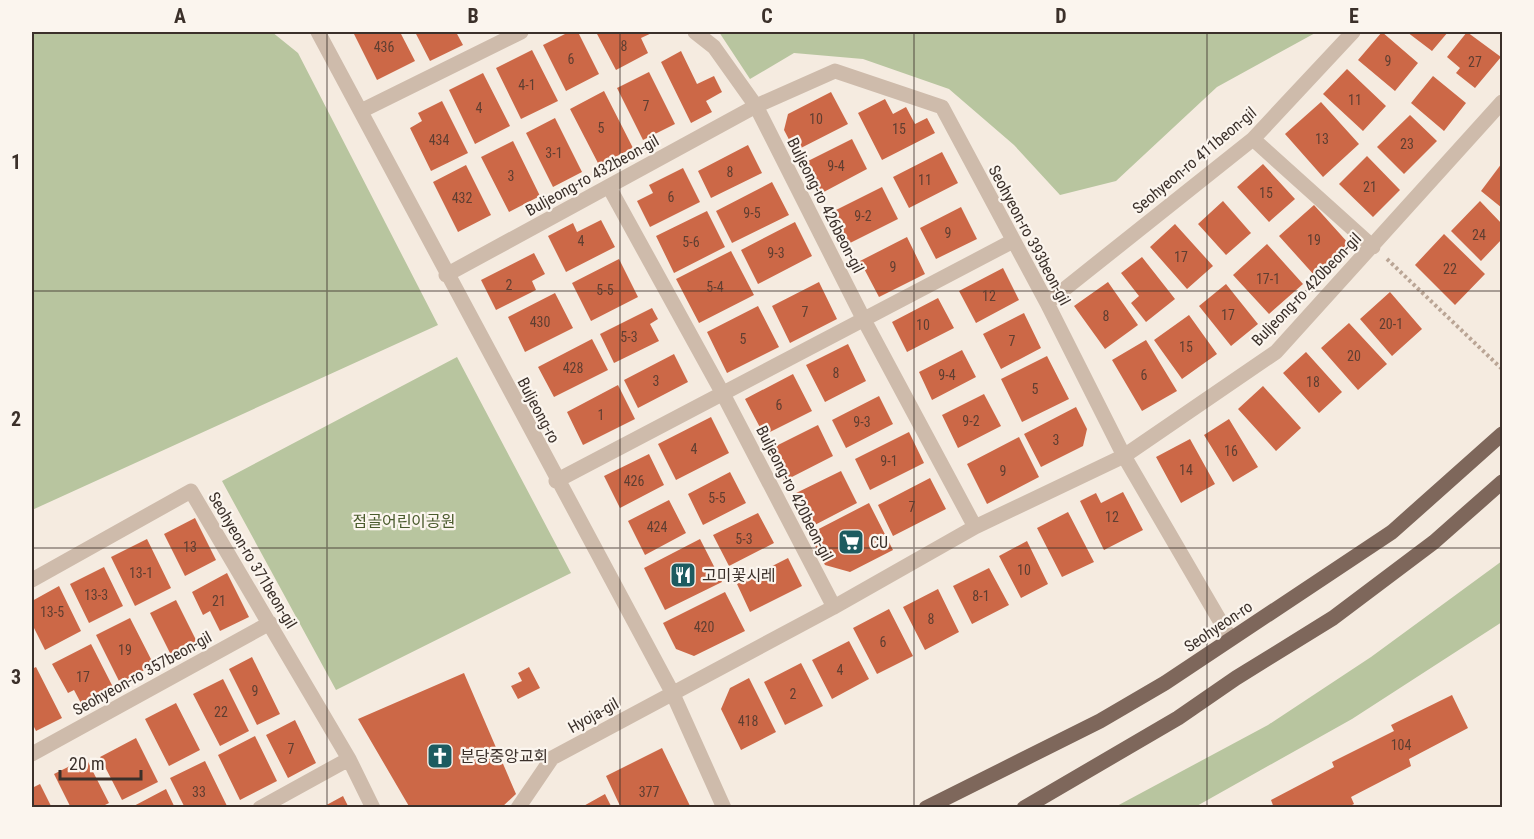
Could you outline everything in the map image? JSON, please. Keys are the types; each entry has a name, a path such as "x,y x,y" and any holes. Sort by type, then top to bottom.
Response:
{"main road":[{"name":"Seohyeon-ro","path":"926,807 1100,721 1165,683 1392,532 1503,434"},
{"path":"1024,807 1178,718 1236,678 1333,618 1434,542 1503,482"}],"street":[{"name":"Buljeong-ro","path":"318,32 556,482 672,692 724,807"},
{"path":"361,111 521,32"},
{"path":"695,32 714,47 756,106"},
{"name":"Seohyeon-ro 411beon-gil","path":"1047,303 1253,139 1353,32"},
{"name":"Seohyeon-ro 393beon-gil","path":"756,106 835,71 942,107 1047,303 1124,456 1230,639"},
{"name":"Buljeong-ro 420beon-gil","path":"672,692 834,607 975,527 1124,456 1276,352 1503,102"},
{"name":"Buljeong-ro 432beon-gil","path":"446,275 756,106"},
{"name":"Buljeong-ro 426beon-gil","path":"756,106 864,320"},
{"path":"1253,139 1373,247"},
{"path":"609,187 723,394"},
{"path":"556,482 1014,241"},
{"path":"864,320 975,527"},
{"name":"Buljeong-ro 420beon-gil","path":"723,394 834,607"},
{"name":"Seohyeon-ro 371beon-gil","path":"32,580 191,490 349,759 373,807"},
{"name":"Seohyeon-ro 357beon-gil","path":"32,754 270,624"},
{"name":"Hyoja-gil","path":"518,807 552,758 672,692"},
{"path":"260,807 349,759"}],"path":[{"path":"1373,247 1503,369"}],"green space":[{"path":"32,32 272,32 298,53 438,325 32,510"},
{"path":"719,32 1317,32 1217,87 1116,181 1060,195 1014,145 949,89 863,59 794,53 750,79"},
{"name":"점골어린이공원","path":"457,357 571,573 336,690 222,481"},
{"path":"1502,561 1502,622 1352,719 1195,807 1115,807 1268,725 1371,657"}],"building":[{"path":"353,32 400,32 415,61 377,80"},
{"path":"415,32 456,32 463,45 430,61"},
{"path":"569,32 578,32 599,74 566,91 543,45"},
{"path":"596,32 654,32 641,38 648,53 616,70"},
{"path":"1382,32 1418,63 1395,91 1358,60"},
{"path":"1407,32 1448,32 1432,51"},
{"path":"1467,32 1501,57 1475,88 1456,73 1460,68 1447,57"},
{"path":"532,50 558,101 521,119 496,68"},
{"path":"681,51 697,84 714,76 722,92 706,101 712,112 691,123 661,62"},
{"path":"1347,69 1386,106 1363,131 1323,94"},
{"path":"649,72 675,124 643,140 617,88"},
{"path":"483,73 510,126 475,144 449,90"},
{"path":"1433,76 1466,103 1444,131 1411,103"},
{"path":"604,91 633,148 599,165 570,109"},
{"path":"831,92 848,124 795,151 784,130 788,114"},
{"path":"885,99 893,114 906,107 915,124 927,118 935,133 882,160 858,113"},
{"path":"442,101 468,153 431,171 410,128 422,121 418,113"},
{"path":"1321,102 1359,144 1323,177 1285,134"},
{"path":"1410,115 1437,141 1404,174 1377,147"},
{"path":"555,118 582,172 553,187 526,133"},
{"path":"852,139 867,169 820,194 804,163"},
{"path":"513,141 540,196 509,212 481,157"},
{"path":"748,145 762,173 711,198 698,171"},
{"path":"942,152 958,183 909,208 893,177"},
{"path":"1367,156 1400,190 1373,217 1339,184"},
{"path":"1502,163 1502,208 1481,191"},
{"path":"1263,164 1295,199 1269,222 1237,187"},
{"path":"466,165 491,215 458,232 433,182"},
{"path":"683,168 700,202 650,227 637,201 653,193 649,185"},
{"path":"772,182 789,215 732,243 716,211"},
{"path":"882,187 898,219 844,246 828,214"},
{"path":"1223,201 1251,233 1226,255 1198,224"},
{"path":"1480,201 1502,224 1502,239 1481,261 1451,231"},
{"path":"1314,205 1349,244 1315,276 1279,236"},
{"path":"961,207 977,239 936,259 920,228"},
{"path":"707,211 725,247 674,273 656,236"},
{"path":"601,220 615,247 566,272 548,236 573,223 577,232"},
{"path":"795,222 812,256 758,284 741,250"},
{"path":"1175,224 1213,266 1187,289 1150,247"},
{"path":"1444,234 1485,274 1455,305 1415,265"},
{"path":"907,237 925,274 879,297 860,261"},
{"path":"1267,244 1303,284 1269,314 1233,275"},
{"path":"731,251 754,295 699,323 676,279"},
{"path":"534,253 545,274 532,281 536,290 496,310 481,280"},
{"path":"1142,257 1175,299 1146,322 1131,303 1139,296 1121,273"},
{"path":"619,259 638,297 591,321 572,283"},
{"path":"1003,268 1019,300 976,323 959,291"},
{"path":"819,282 837,319 790,343 772,306"},
{"path":"1108,282 1138,325 1105,349 1074,306"},
{"path":"1226,284 1258,324 1231,346 1199,306"},
{"path":"1390,292 1422,329 1392,356 1360,319"},
{"path":"555,293 573,328 525,352 508,317"},
{"path":"938,298 954,328 907,352 892,322"},
{"path":"758,306 779,347 727,373 707,332"},
{"path":"652,308 658,319 650,324 659,341 614,363 600,334"},
{"path":"1024,313 1041,348 1001,369 983,334"},
{"path":"1189,315 1217,354 1182,379 1154,340"},
{"path":"1349,323 1387,364 1358,390 1321,348"},
{"path":"592,339 608,370 554,397 538,367"},
{"path":"1146,340 1177,391 1142,411 1112,360"},
{"path":"848,344 866,381 825,402 806,365"},
{"path":"962,350 976,377 932,400 919,372"},
{"path":"1306,352 1342,392 1319,413 1283,373"},
{"path":"674,354 688,382 638,408 624,380"},
{"path":"1047,356 1069,399 1022,422 1001,379"},
{"path":"793,374 812,411 764,435 745,399"},
{"path":"618,385 635,419 583,445 567,412"},
{"path":"1263,386 1301,428 1276,451 1238,409"},
{"path":"984,394 1001,426 958,448 942,415"},
{"path":"879,396 893,424 846,448 832,420"},
{"path":"1076,407 1087,429 1083,446 1041,467 1024,434"},
{"path":"711,417 729,453 676,480 658,444"},
{"path":"1229,419 1258,467 1233,482 1204,435"},
{"path":"818,425 833,456 784,481 768,450"},
{"path":"909,432 924,463 870,490 855,459"},
{"path":"1019,437 1039,477 987,504 967,464"},
{"path":"1190,439 1215,484 1181,503 1156,457"},
{"path":"649,454 664,485 620,508 604,476"},
{"path":"841,471 857,503 809,528 792,495"},
{"path":"730,472 746,503 703,525 688,494"},
{"path":"930,478 946,509 893,536 878,505"},
{"path":"1123,492 1143,530 1104,550 1080,501 1096,493 1101,503"},
{"path":"669,500 686,533 645,555 628,521"},
{"name":"CU","path":"869,503 893,550 850,572 825,565 809,534"},
{"path":"1068,512 1094,562 1062,577 1037,528"},
{"path":"758,513 774,543 729,566 713,535"},
{"path":"195,518 216,560 185,576 164,534"},
{"path":"147,539 171,588 135,606 111,557"},
{"name":"고미꽃시레","path":"700,539 722,582 665,610 644,568"},
{"path":"1027,541 1048,584 1021,598 999,556"},
{"path":"788,558 802,586 750,612 737,584"},
{"path":"104,567 123,606 89,623 70,584"},
{"path":"989,568 1009,605 972,624 953,586"},
{"path":"227,573 249,617 220,631 210,611 203,615 192,592"},
{"path":"59,586 81,631 45,650 32,624 32,601"},
{"path":"938,589 959,632 925,650 903,607"},
{"path":"725,592 745,631 694,656 676,649 663,623"},
{"path":"176,600 199,646 173,659 150,613"},
{"path":"889,609 913,656 877,674 853,628"},
{"path":"130,618 154,665 120,683 96,635"},
{"path":"849,641 869,679 832,699 812,660"},
{"path":"91,644 115,691 83,707 74,690 68,693 52,664"},
{"path":"252,657 280,714 257,725 229,669"},
{"path":"801,663 823,706 785,725 764,682"},
{"path":"36,667 62,718 36,731 32,723 32,669"},
{"path":"529,667 540,688 518,699 511,686 522,681 518,673"},
{"name":"분당중앙교회","path":"464,673 516,794 501,808 410,808 358,719"},
{"path":"749,678 776,732 741,750 721,709 730,688"},
{"path":"223,679 249,731 220,746 193,694"},
{"path":"1452,695 1468,728 1409,759 1411,766 1351,797 1354,804 1346,808 1274,808 1271,800 1334,767 1332,762 1394,731 1391,725"},
{"path":"176,703 200,750 169,766 145,719"},
{"path":"295,720 316,763 288,778 266,735"},
{"path":"255,736 277,781 240,800 218,755"},
{"path":"136,738 158,782 122,800 100,757"},
{"path":"662,748 691,808 621,808 606,776"},
{"path":"86,758 109,803 99,808 71,808 54,774"},
{"path":"205,761 227,806 185,808 170,778"},
{"path":"40,784 52,808 32,808 32,788"},
{"path":"166,789 175,808 130,808"},
{"path":"605,794 612,808 580,808"},
{"path":"343,796 349,808 321,808"}],"place":[{"name":"CU","path":"851,542"},
{"name":"고미꽃시레","path":"683,575"},
{"name":"분당중앙교회","path":"440,756"}]}
